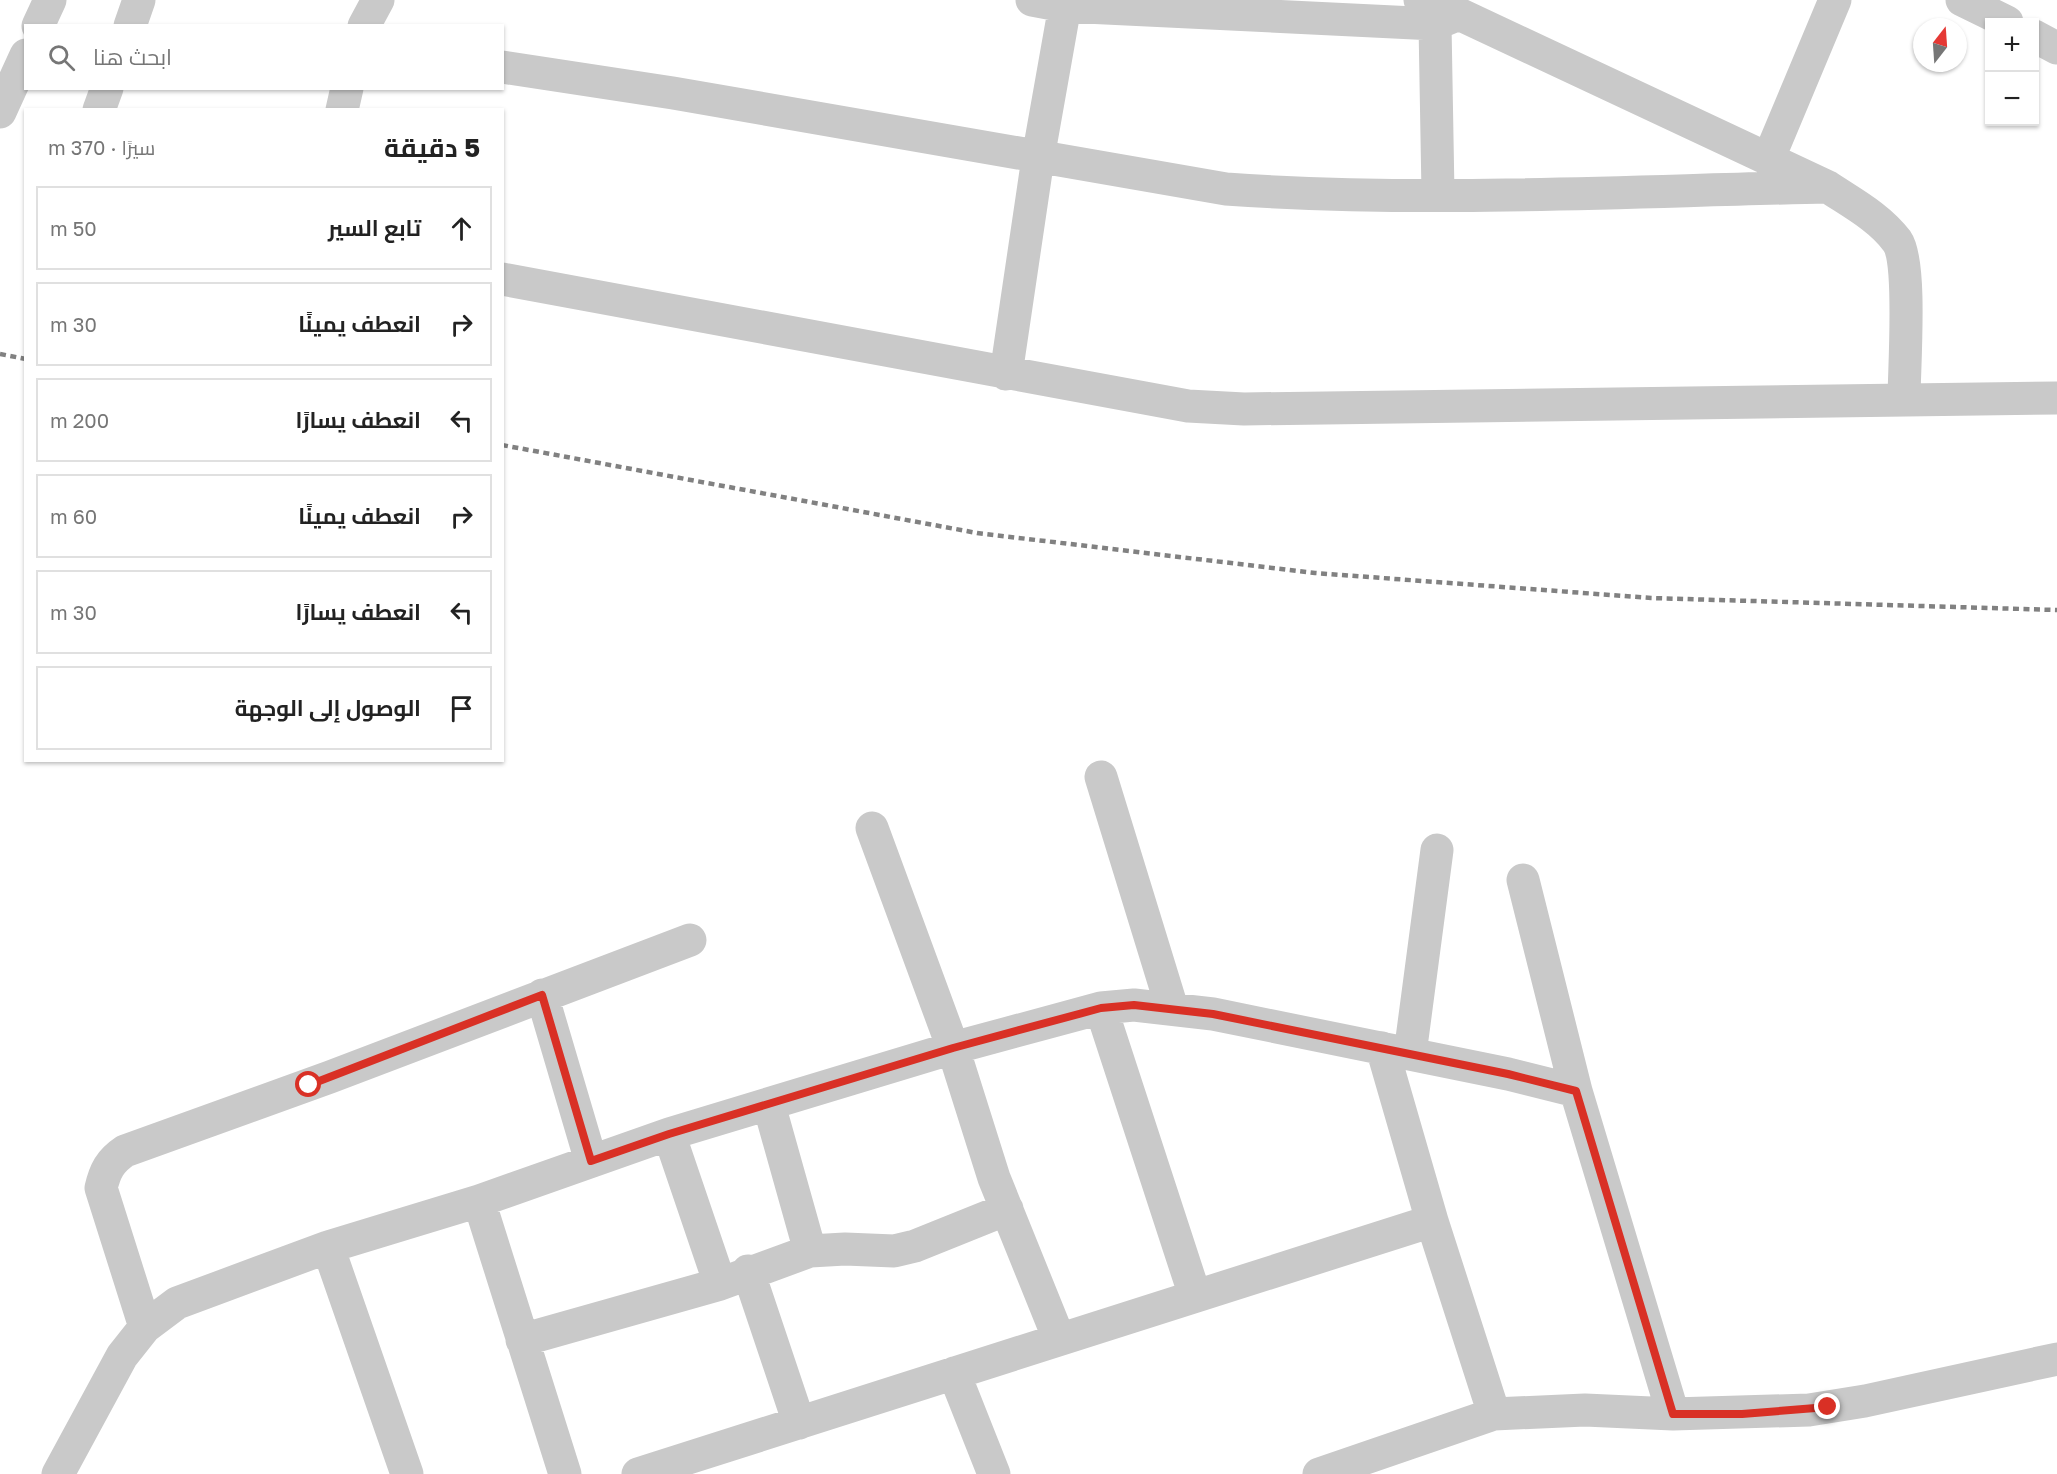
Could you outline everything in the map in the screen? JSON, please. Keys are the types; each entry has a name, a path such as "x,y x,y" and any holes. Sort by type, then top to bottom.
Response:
{"street":[{"path":"39,24 50,0"},
{"path":"131,24 139,0"},
{"path":"365,24 378,0"},
{"path":"1032,0 1065,3 1445,10 1828,187 1879,221 1898,243 1905,266 1904,400"},
{"path":"1768,160 1835,0"},
{"path":"1962,0 1999,18"},
{"path":"1006,374 1038,158 1065,3"},
{"path":"1438,194 1445,10"},
{"path":"2039,39 2057,48"},
{"path":"0,112 24,59"},
{"path":"504,67 673,93 1226,189 1282,193 1438,194 1828,187"},
{"path":"100,108 106,90"},
{"path":"342,108 346,90"},
{"path":"504,279 1188,406 1244,409 2057,398"},
{"path":"1101,777 1172,1008"},
{"path":"872,828 953,1048 994,1178 1059,1339"},
{"path":"1437,850 1396,1051 1432,1221 1494,1414"},
{"path":"1523,880 1576,1091 1673,1414"},
{"path":"146,1327 101,1188 104,1172 113,1159 124,1151 330,1077 690,940"},
{"path":"542,995 591,1161"},
{"path":"58,1474 122,1356 146,1327 177,1303 328,1247 479,1201 669,1134 953,1048 1101,1008 1134,1005 1213,1014 1576,1091"},
{"path":"1101,1008 1195,1296"},
{"path":"769,1105 810,1251"},
{"path":"669,1134 799,1423"},
{"path":"479,1201 565,1474"},
{"path":"522,1340 734,1278 810,1251 894,1251 915,1246 1007,1209"},
{"path":"638,1474 1432,1221"},
{"path":"328,1247 407,1474"},
{"path":"1319,1474 1494,1414 1585,1410 1673,1414 1809,1410 1865,1401 2057,1359"},
{"path":"954,1373 994,1474"}],"railway":[{"path":"0,354 24,359"},
{"path":"504,445 977,533 1315,573 1651,598 2057,610"}],"route":[{"path":"309,1085 542,995 591,1161 669,1134 826,1089 953,1048 1101,1008 1134,1005 1213,1014 1508,1074 1576,1091 1673,1414 1742,1414 1828,1407"}]}
